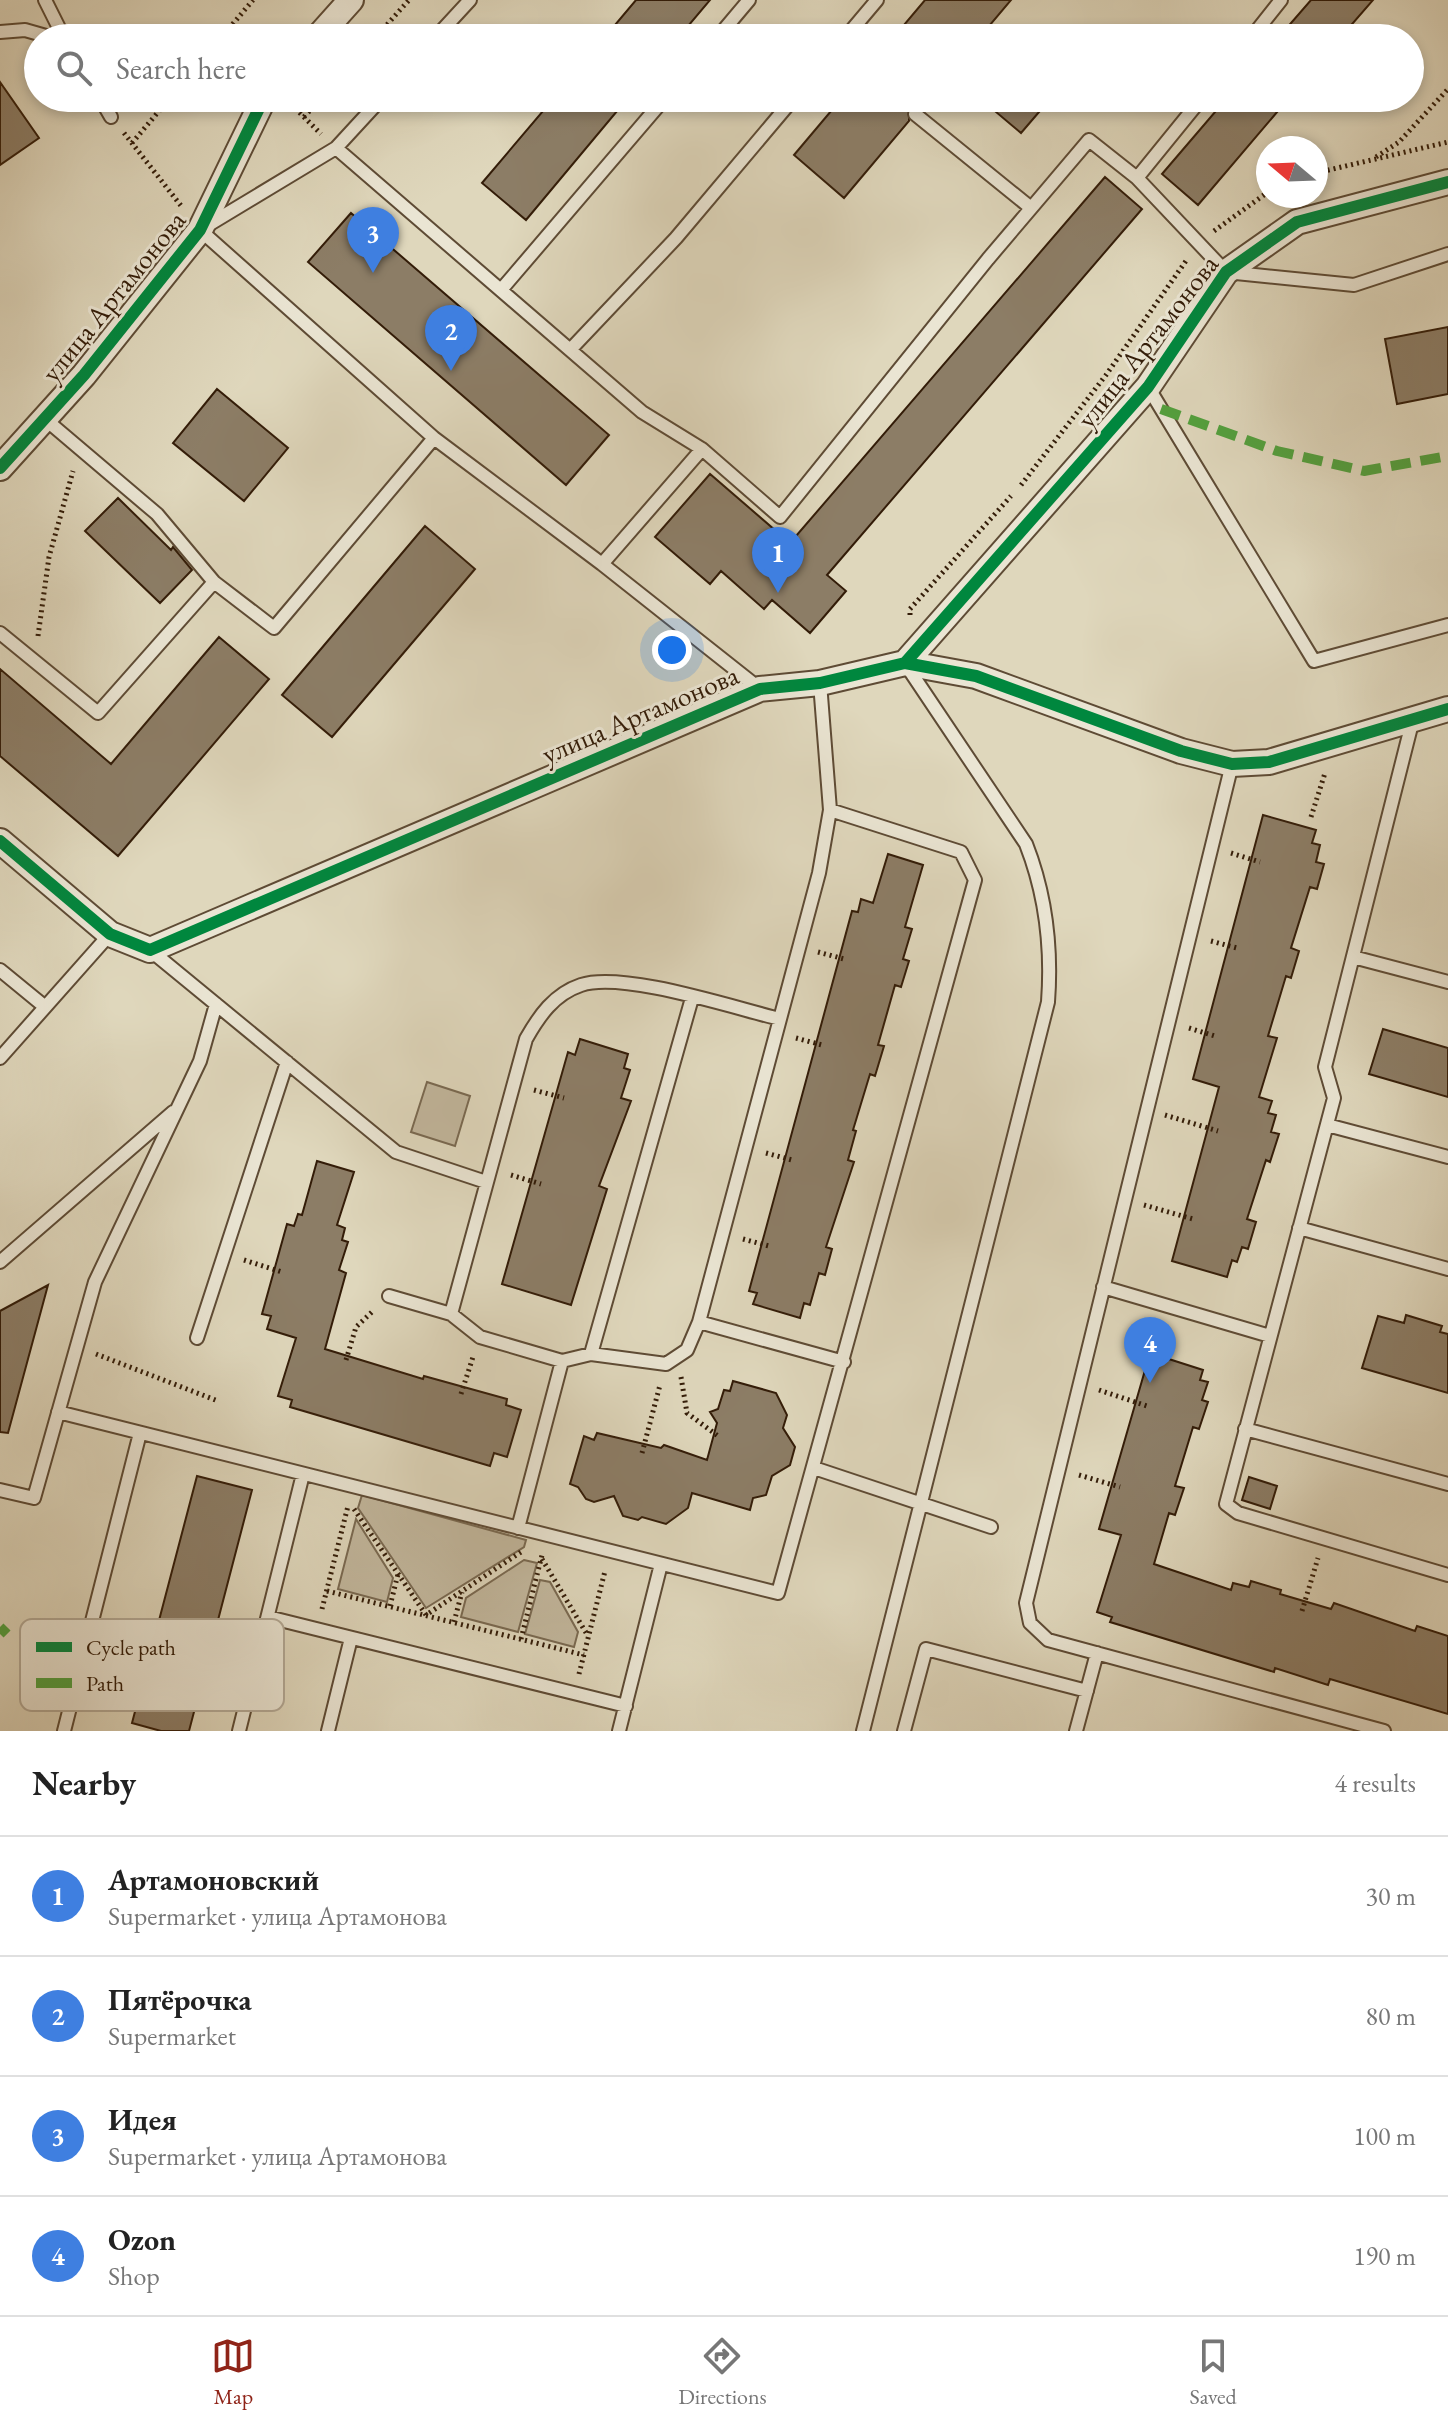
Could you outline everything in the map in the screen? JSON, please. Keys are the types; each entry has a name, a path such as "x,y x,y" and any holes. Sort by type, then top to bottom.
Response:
{"street":[{"path":"330,24 351,0"},
{"name":"улица Артамонова","path":"0,468 152,293 200,230 257,112"},
{"name":"улица Артамонова","path":"150,950 760,689 820,683 905,663 1148,387 1226,272 1297,222 1448,182"},
{"path":"905,663 976,676 1181,751 1232,764 1269,762 1448,709"},
{"path":"0,841 110,934 150,950"}],"lane":[{"path":"45,0 57,24"},
{"path":"448,24 470,0"},
{"path":"729,24 749,0"},
{"path":"857,24 877,0"},
{"path":"1262,24 1281,0"},
{"path":"0,32 24,30"},
{"path":"108,112 111,117"},
{"path":"369,112 336,148 200,230 434,438 602,564 760,689"},
{"path":"501,290 653,112"},
{"path":"570,350 676,238 782,112"},
{"path":"1137,178 1191,112"},
{"path":"915,114 1031,208"},
{"path":"336,148 642,412 702,449 780,517 1089,140 1137,178 1226,272 1354,285 1448,254"},
{"path":"1148,387 1314,661 1448,625"},
{"path":"45,419 157,514 214,582 274,628 434,438"},
{"path":"602,564 702,449"},
{"path":"0,633 98,713 214,582"},
{"path":"863,1731 1048,1002 1051,961 1037,872 1026,844 905,663"},
{"path":"389,1296 451,1314 480,1337 562,1361 591,1354 672,1362 694,1341 819,873 830,810 820,683"},
{"path":"1413,719 1325,1067 1334,1098 1226,1504 1238,1513 1448,1575"},
{"path":"1232,764 1026,1603 1030,1623 1048,1640 1384,1731"},
{"path":"58,1412 778,1593 975,880 961,852 830,810"},
{"path":"0,1058 110,934"},
{"path":"150,950 396,1152 487,1175"},
{"path":"1353,957 1448,982"},
{"path":"0,970 44,1006"},
{"path":"451,1314 526,1039 539,1015 560,995 582,985 603,981 633,984 780,1019"},
{"path":"591,1354 692,998"},
{"path":"0,1490 34,1498 95,1282 200,1061 216,1004"},
{"path":"197,1338 287,1062"},
{"path":"0,1262 177,1108"},
{"path":"1327,1125 1448,1157"},
{"path":"1299,1228 1448,1269"},
{"path":"1103,1287 1270,1336"},
{"path":"699,1322 844,1362"},
{"path":"518,1528 562,1361"},
{"path":"1245,1429 1448,1484"},
{"path":"93,1619 140,1433"},
{"path":"814,1468 991,1527"},
{"path":"276,1619 268,1617 303,1474"},
{"path":"619,1731 661,1564"},
{"path":"284,1621 626,1706"},
{"path":"328,1731 351,1638"},
{"path":"904,1731 926,1649 1087,1691"},
{"path":"1076,1731 1097,1653"},
{"path":"64,1731 69,1711"},
{"path":"239,1731 244,1711"}],"path":[{"path":"233,24 253,0"},
{"path":"388,24 409,0"},
{"path":"1372,160 1399,142 1448,89"},
{"path":"132,143 158,112"},
{"path":"299,112 336,148"},
{"path":"304,117 308,112"},
{"path":"111,117 200,230"},
{"path":"1328,170 1448,142"},
{"path":"905,663 910,609 1022,483 1106,375 1198,243 1256,201"},
{"path":"35,661 49,557 79,448"},
{"path":"1311,817 1328,766"},
{"path":"1211,847 1260,862"},
{"path":"514,1083 564,1098"},
{"path":"1147,1110 1218,1131"},
{"path":"487,1175 541,1184"},
{"path":"1125,1199 1193,1219"},
{"path":"225,1253 282,1272"},
{"path":"346,1360 356,1327 389,1296"},
{"path":"461,1394 480,1337"},
{"path":"77,1345 218,1401"},
{"path":"672,1362 687,1413 718,1436"},
{"path":"642,1453 672,1362"},
{"path":"1079,1385 1147,1406"},
{"path":"1059,1469 1120,1487"},
{"path":"317,1629 353,1486"},
{"path":"349,1502 426,1615"},
{"path":"426,1615 547,1535"},
{"path":"521,1639 547,1535"},
{"path":"1302,1611 1325,1539"},
{"path":"574,1694 610,1551"},
{"path":"542,1558 589,1638"},
{"path":"390,1606 398,1574"},
{"path":"327,1591 584,1655"},
{"path":"454,1622 462,1592"}],"shaded area":[{"path":"427,1082 470,1096 455,1146 411,1132"},
{"path":"362,1495 526,1540 524,1547 426,1608 358,1508"},
{"path":"356,1519 393,1578 387,1602 338,1589"},
{"path":"524,1560 537,1563 518,1632 461,1617 466,1598"},
{"path":"540,1580 550,1582 578,1632 574,1647 525,1634"}],"building":[{"path":"636,0 710,0 690,24 616,24"},
{"path":"925,0 1011,0 991,24 905,24"},
{"path":"1311,0 1373,0 1352,24 1290,24"},
{"path":"0,82 39,138 0,165"},
{"path":"542,112 616,112 526,220 482,183"},
{"path":"830,112 909,112 909,121 844,198 794,155"},
{"path":"996,112 1039,112 1021,133"},
{"path":"1215,112 1277,112 1256,136 1198,205 1162,174"},
{"path":"1105,177 1142,209 827,575 846,591 810,633 772,600 764,609 721,571 710,584 655,537 710,474 790,543"},
{"path":"351,213 609,435 566,485 308,262"},
{"path":"1448,327 1448,394 1397,404 1385,339"},
{"path":"217,389 288,448 244,501 173,443"},
{"path":"118,498 171,550 173,547 192,570 160,603 85,531"},
{"path":"425,526 475,569 332,737 282,695"},
{"path":"219,637 269,679 118,856 0,756 0,669 111,764"},
{"path":"1263,815 1316,830 1312,843 1320,845 1316,862 1324,864 1317,889 1310,887 1291,948 1299,951 1291,978 1286,976 1268,1036 1277,1038 1259,1097 1272,1101 1268,1113 1276,1115 1271,1132 1279,1134 1270,1162 1266,1160 1247,1219 1256,1222 1248,1249 1242,1247 1237,1262 1232,1260 1227,1277 1172,1261 1219,1087 1193,1079"},
{"path":"888,854 923,865 905,927 912,929 903,959 909,961 901,987 895,985 878,1045 884,1046 875,1076 870,1074 853,1130 856,1131 848,1160 854,1162 826,1247 832,1249 825,1275 819,1273 810,1305 804,1303 800,1318 753,1304 757,1293 749,1291 852,911 858,912 861,899 873,903"},
{"path":"1383,1029 1448,1048 1448,1097 1369,1074"},
{"path":"580,1039 628,1054 624,1068 630,1070 621,1098 631,1101 599,1186 607,1189 571,1305 502,1284 568,1052 575,1055"},
{"path":"317,1161 354,1172 337,1225 345,1228 342,1240 348,1242 339,1270 346,1273 325,1349 423,1379 424,1376 507,1399 506,1405 521,1410 507,1457 494,1453 490,1466 290,1407 292,1400 278,1396 296,1338 267,1329 271,1316 262,1314 287,1224 294,1226 298,1214 302,1215"},
{"path":"48,1285 8,1433 0,1432 0,1311"},
{"path":"1406,1315 1442,1326 1440,1332 1448,1334 1448,1393 1362,1368 1378,1316 1404,1323"},
{"path":"1150,1353 1203,1370 1200,1380 1208,1382 1202,1400 1208,1402 1199,1429 1193,1427 1175,1486 1184,1488 1175,1515 1169,1513 1154,1564 1231,1590 1233,1583 1249,1587 1251,1581 1281,1590 1280,1594 1331,1609 1334,1603 1415,1631 1417,1626 1448,1636 1448,1714 1330,1679 1328,1685 1275,1668 1274,1672 1110,1622 1112,1617 1097,1612 1121,1535 1099,1529"},
{"path":"733,1381 776,1393 787,1415 783,1428 795,1447 790,1465 772,1476 766,1495 753,1498 750,1510 692,1493 688,1508 666,1524 642,1517 638,1520 623,1516 614,1496 594,1502 570,1484 584,1436 594,1440 597,1433 661,1448 664,1445 707,1460 717,1423 710,1412 718,1409 724,1390 730,1391"},
{"path":"197,1476 252,1490 218,1619 159,1619"},
{"path":"1249,1477 1277,1486 1270,1509 1242,1500"},
{"path":"135,1711 194,1711 189,1731 161,1731 132,1723"}],"marked path":[{"path":"1161,409 1277,451 1364,471 1448,456"},
{"path":"0,1634 7,1627"}],"cycle path":[{"path":"0,468 84,375 200,230 257,112"},
{"path":"0,841 110,934 150,950 760,689 820,683 905,663 1148,387 1226,272 1297,222 1448,182"},
{"path":"905,663 976,676 1181,751 1232,764 1269,762 1448,709"}],"place":[{"name":"Идея","path":"373,273"},
{"name":"Пятёрочка","path":"451,371"},
{"name":"Артамоновский","path":"778,593"},
{"name":"Ozon","path":"1150,1383"}]}
